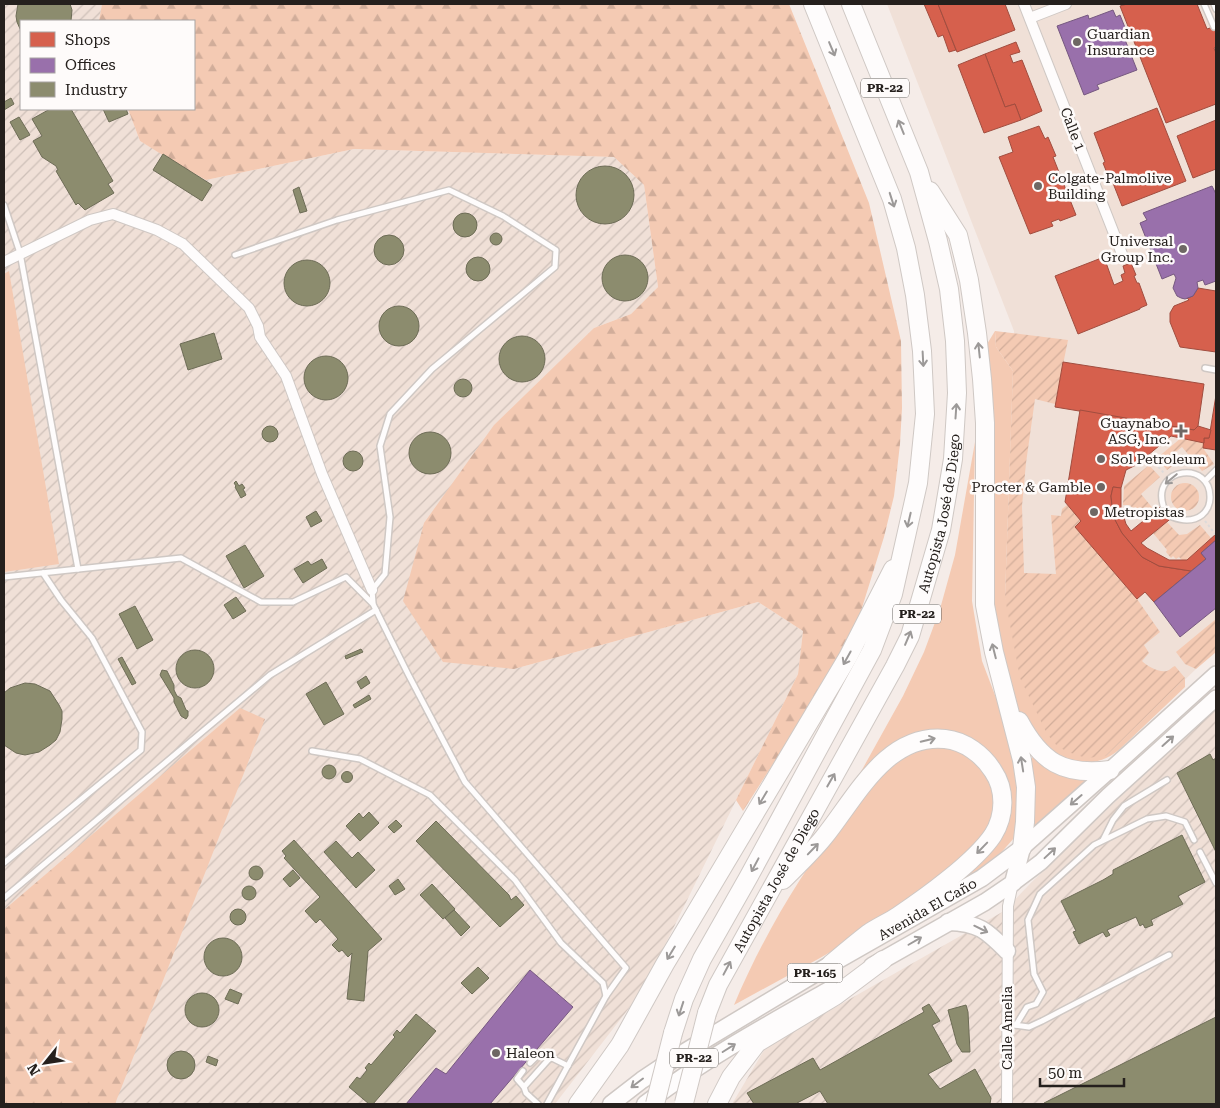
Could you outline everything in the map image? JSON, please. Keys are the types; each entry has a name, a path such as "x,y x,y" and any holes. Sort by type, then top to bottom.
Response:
{"highway":[{"name":"Autopista José de Diego","path":"655,1104 672,1033 684,999 702,959 872,650 893,594 918,483 925,414 922,351 915,295 906,248 892,199 814,4"},
{"name":"Autopista José de Diego","path":"684,1104 707,1013 718,985 895,666 912,628 941,530 953,459 957,393 955,341 949,289 919,172 851,4"},
{"path":"919,172 958,235 969,280 977,333 985,423 985,605 994,652 1022,760 1026,788 1022,848 1013,883"},
{"path":"578,1104 620,1045 665,964 848,657 902,553"},
{"path":"1007,698 1029,740 1052,762 1062,767 1078,770 1096,772 1110,770"},
{"path":"767,897 824,837 875,771 894,755 912,744 937,738 958,742 983,757 997,777 1002,798 998,828 985,846 931,892 898,916 870,932 831,964"},
{"name":"Avenida El Caño","path":"611,1104 678,1056 831,964 982,878 1022,848"},
{"name":"Avenida El Caño","path":"644,1104 694,1069 752,1033 985,902 1013,883"},
{"path":"948,922 967,923 987,931 1007,951"},
{"path":"717,1104 731,1077 757,1043 835,996 883,960"}],"main road":[{"name":"Avenida El Caño","path":"1022,848 1216,674"},
{"name":"Avenida El Caño","path":"1013,883 1040,862 1108,796 1216,698"}],"street":[{"name":"Calle 1","path":"1024,4 1122,254"},
{"path":"1030,18 1066,4"},
{"path":"4,262 90,220 113,214 157,230 183,244 249,308 258,326 260,337 286,376 325,482 372,590"},
{"name":"Calle Amelia","path":"1007,1104 1011,1025 1007,951 1008,906 1013,883"}],"lane":[{"path":"1204,4 1214,27"},
{"path":"1214,4 1216,9"},
{"path":"235,255 337,220 449,190 503,216 556,250 554,268 432,369 390,414 380,446 390,517 385,574 372,590 373,604"},
{"path":"4,205 20,253 78,569"},
{"path":"1205,368 1216,370"},
{"path":"1204,481 1216,470"},
{"path":"1163,504 1161,495 1169,478 1178,473 1188,472 1198,475 1204,481 1209,490 1209,502 1204,512 1189,521 1172,517"},
{"path":"4,577 181,558 261,602 292,602 346,578 373,604 465,782 626,968 606,996 547,1104"},
{"path":"4,864 141,750 142,732 92,638 61,600 43,573"},
{"path":"4,898 270,675 376,610"},
{"path":"312,751 360,758 430,795 515,880 561,944 603,983 606,996"},
{"path":"1103,841 1113,820 1124,806 1167,780"},
{"path":"1011,1025 1026,1007 1036,1004 1043,992 1034,974 1028,920 1040,894 1094,846 1147,819 1166,816 1185,822 1194,840"},
{"path":"1200,852 1216,883"},
{"path":"1011,1025 1029,1027 1169,955"},
{"path":"530,1063 540,1054 568,1066"},
{"path":"524,1088 549,1058"},
{"path":"524,1071 517,1079 526,1093 538,1104"}],"path":[{"path":"1148,456 1169,478"},
{"path":"1200,516 1216,535"}],"shaded area":[{"path":"4,4 102,4 99,20 20,20 20,110 128,110 140,141 206,180 354,149 614,157 644,185 658,287 631,314 594,328 514,669 758,602 803,631 798,674 643,990 555,1104 4,1104"},
{"path":"887,4 1216,4 1216,652 1106,756 1005,598 1014,331"},
{"path":"1216,709 1216,1104 732,1104 766,1047 1004,911 1147,771"}],"green space":[{"path":"102,4 789,4 869,203 901,341 902,408 900,444 894,496 884,537 856,627 796,728 743,811 736,800 798,674 803,631 758,602 514,669 443,662 403,601 424,523 494,425 594,328 631,314 658,287 644,185 614,157 354,149 206,180 140,141 128,110 195,110 195,20 99,20"},
{"path":"9,271 59,564 4,572 4,274"},
{"path":"995,331 996,347 1013,371 1005,598 1106,756 1185,678 1185,687 1120,749 1105,759 1098,761 1083,763 1057,760 1020,716 1005,669 993,601 984,349"},
{"path":"995,331 1068,340 1055,404 1035,399 1022,506 1024,573 1056,574 1051,515 1061,516 1062,509 1067,505 1081,521 1075,527 1137,599 1160,632 1144,645 1149,653 1142,661 1160,671 1167,671 1175,666 1185,678 1106,756 1086,758 1058,747 1047,734 1020,678 1005,598 1013,371 996,347"},
{"path":"1181,438 1204,443 1203,448 1214,464 1202,471 1182,447 1173,454 1179,461 1167,470 1157,458"},
{"path":"975,442 972,601 982,661 998,703 1018,786 1017,827 1014,838 999,855 954,887 951,883 977,862 1005,787 944,734 860,778 858,777 903,696 924,652 940,609 955,555"},
{"path":"1149,465 1160,477 1141,494 1155,511 1143,521 1130,505 1123,505 1124,486"},
{"path":"1185,483 1195,487 1199,497 1195,507 1185,511 1175,507 1171,497 1175,487"},
{"path":"1167,522 1179,535 1187,534 1200,525 1211,538 1187,560 1182,560 1179,557 1176,559 1173,556 1171,558 1153,533"},
{"path":"1216,619 1216,652 1196,669 1185,664 1176,652"},
{"path":"240,708 265,719 115,1104 4,1104 4,910"},
{"path":"932,745 961,751 974,759 985,774 991,787 994,803 991,820 983,841 890,917 734,1005 769,931 812,862 843,818 884,770 903,755 915,749"},
{"path":"1033,757 1042,765 1093,778 1031,830 1031,759"}],"building: Shops":[{"path":"924,4 938,4 956,50 949,52 943,35 938,37"},
{"path":"938,4 1005,4 1015,30 957,52"},
{"path":"1127,4 1197,4 1207,29 1216,26 1216,47 1214,48 1216,53 1216,104 1166,123 1120,6"},
{"path":"1016,42 1020,52 1010,55 1013,63 1022,60 1042,111 1021,120 1015,104 1005,107 985,54"},
{"path":"985,54 1005,107 1015,104 1021,120 984,133 958,65"},
{"path":"1157,108 1186,181 1122,206 1103,163 1105,162 1094,133"},
{"path":"1216,120 1216,169 1193,178 1177,136"},
{"name":"Colgate-Palmolive Building","path":"1039,126 1045,139 1048,137 1056,156 1053,157 1076,215 1051,222 1053,226 1030,234 999,157 1013,152 1008,137"},
{"path":"1104,257 1114,285 1123,281 1121,275 1125,273 1123,266 1131,263 1136,275 1134,276 1137,283 1139,283 1147,305 1078,334 1055,276"},
{"path":"1198,288 1216,291 1216,352 1180,347 1170,322 1170,313 1174,306 1189,300 1187,298 1193,296"},
{"path":"1063,362 1204,384 1198,426 1194,430 1055,407"},
{"path":"1216,395 1216,450 1203,448 1204,438 1209,438"},
{"path":"1080,410 1194,430 1198,426 1211,430 1209,438 1204,438 1204,443 1171,436 1136,465 1126,470 1121,488 1113,487 1111,496 1113,516 1122,533 1142,557 1159,566 1191,571 1154,602 1145,592 1137,599 1075,527 1081,521 1065,502"},
{"path":"1113,487 1121,488 1121,508 1126,524 1131,531 1165,503 1174,516 1141,543 1147,548 1169,560 1187,560 1216,534 1216,540 1201,553 1206,559 1191,571 1159,566 1142,557 1122,533 1113,516 1111,496"}],"building: Offices":[{"path":"1113,10 1116,17 1120,15 1126,30 1122,32 1137,70 1097,85 1099,89 1084,95 1057,26 1088,15 1089,19"},
{"name":"Universal Group Inc.","path":"1212,186 1216,194 1216,281 1205,285 1203,280 1197,282 1198,288 1193,296 1185,299 1181,298 1177,296 1173,288 1176,278 1174,274 1162,279 1140,223 1147,220 1143,213"},
{"path":"1216,540 1216,608 1180,637 1154,602 1206,559 1201,553"},
{"path":"530,970 573,1007 490,1104 406,1104 436,1068 446,1074"}],"building: Industry":[{"path":"18,4 70,4 72,10 71,20 20,20 20,29 16,16"},
{"path":"11,98 14,104 4,110 4,102"},
{"path":"48,110 72,110 113,181 108,184 114,193 85,210 78,203 76,205 56,171 58,170 56,166 42,157 33,141 42,136 32,119"},
{"path":"103,110 126,110 128,114 109,122"},
{"path":"19,117 30,135 20,140 10,122"},
{"path":"163,154 212,185 202,201 153,170"},
{"path":"605,166 621,171 629,179 634,195 629,211 621,219 605,224 589,219 581,211 576,195 581,179 589,171"},
{"path":"299,187 307,211 300,213 293,190"},
{"path":"465,213 473,217 477,225 473,233 465,237 457,233 453,225 457,217"},
{"path":"494,233 498,233 502,239 498,245 494,245 490,241 490,237"},
{"path":"389,235 400,239 404,250 400,261 389,265 378,261 374,250 378,239"},
{"path":"630,255 634,256 644,265 647,269 647,287 638,297 630,301 620,301 612,297 603,287 602,273 606,265 616,256"},
{"path":"478,257 486,261 490,269 486,277 478,281 470,277 466,269 470,261"},
{"path":"302,260 312,260 326,270 330,283 326,296 320,302 312,306 302,306 288,296 284,288 284,278 294,264"},
{"path":"399,306 413,312 419,326 413,340 399,346 385,340 379,326 385,312"},
{"path":"214,333 222,359 188,370 180,344"},
{"path":"527,336 539,342 544,350 544,368 539,376 531,381 517,382 505,376 500,368 499,354 505,342 513,337"},
{"path":"330,356 342,362 347,369 347,387 342,394 335,399 322,400 310,394 305,387 304,374 310,362 317,357"},
{"path":"463,379 469,382 472,388 469,394 463,397 457,394 454,388 457,382"},
{"path":"270,426 278,434 270,442 262,434"},
{"path":"426,432 434,432 445,438 451,453 445,468 434,474 426,474 415,468 409,457 409,449 415,438"},
{"path":"353,451 360,454 363,461 360,468 353,471 346,468 343,461 346,454"},
{"path":"236,481 239,486 242,484 245,488 243,489 246,495 241,498 235,487 234,483"},
{"path":"316,511 322,521 311,527 306,517"},
{"path":"245,545 264,576 244,588 226,556"},
{"path":"322,559 327,568 303,583 294,569 308,561 311,565"},
{"path":"236,597 246,611 233,619 224,605"},
{"path":"135,606 153,640 137,649 119,614"},
{"path":"361,649 363,652 346,659 345,656"},
{"path":"195,650 208,656 214,669 208,682 195,688 182,682 176,669 182,656"},
{"path":"122,657 136,683 132,685 118,659"},
{"path":"162,670 167,671 177,696 181,698 188,711 186,719 181,716 174,698 160,675"},
{"path":"366,676 370,683 361,689 357,682"},
{"path":"326,682 344,714 324,725 306,694"},
{"path":"25,683 35,684 50,691 62,711 62,719 60,732 56,740 39,752 25,755 16,753 4,745 4,693 10,688"},
{"path":"369,695 371,699 355,708 353,705"},
{"path":"1210,754 1213,760 1216,758 1216,852 1177,773"},
{"path":"329,765 334,767 336,772 334,777 329,779 324,777 322,772 324,767"},
{"path":"345,772 349,772 352,777 351,781 345,782 342,779 342,775"},
{"path":"369,812 379,823 360,841 346,826 359,813 363,818"},
{"path":"396,820 402,826 394,833 388,827"},
{"path":"436,821 509,895 511,900 516,896 524,905 500,927 416,841"},
{"path":"1182,835 1205,882 1178,896 1183,904 1151,920 1153,925 1145,928 1143,924 1140,926 1136,917 1107,930 1110,935 1106,937 1103,932 1079,944 1073,932 1076,931 1061,901 1103,880 1113,874 1113,870"},
{"path":"294,840 382,939 368,951 364,1001 347,999 352,953 348,957 342,950 339,952 332,945 338,939 320,919 316,923 305,911 320,897 284,858 286,856 282,851"},
{"path":"336,841 352,858 358,852 375,870 356,888 324,852"},
{"path":"256,866 261,868 263,873 261,878 256,880 251,878 249,873 251,868"},
{"path":"293,870 300,878 290,887 283,879"},
{"path":"398,879 405,889 395,895 389,886"},
{"path":"432,884 455,909 443,919 420,895"},
{"path":"249,886 254,888 256,893 254,898 249,900 244,898 242,893 244,888"},
{"path":"238,909 244,911 246,917 244,923 238,925 232,923 230,917 232,911"},
{"path":"454,910 470,927 461,936 445,918"},
{"path":"223,938 236,944 242,957 236,970 223,976 210,970 204,957 210,944"},
{"path":"478,967 489,978 472,994 461,983"},
{"path":"230,989 242,994 238,1004 225,999"},
{"path":"202,993 209,994 214,998 218,1003 218,1017 214,1022 209,1026 202,1027 195,1026 190,1022 186,1017 185,1010 186,1003 190,998 195,994"},
{"path":"929,1004 940,1021 932,1025 952,1061 928,1074 940,1089 975,1069 991,1098 990,1104 828,1104 820,1091 797,1104 754,1104 747,1093 813,1058 820,1070 924,1012 922,1008"},
{"path":"966,1005 970,1052 962,1052 957,1044 948,1010"},
{"path":"416,1014 436,1031 373,1104 369,1104 349,1087 357,1077 360,1079 367,1070 365,1068 369,1063 371,1065 395,1037 393,1035 397,1030 400,1033"},
{"path":"1216,1017 1216,1104 1044,1103"},
{"path":"181,1051 191,1055 195,1065 191,1075 181,1079 171,1075 167,1065 171,1055"},
{"path":"208,1056 218,1060 216,1066 206,1062"}],"place":[{"name":"Guardian Insurance","path":"1077,42"},
{"name":"Colgate-Palmolive Building","path":"1038,186"},
{"name":"Universal Group Inc.","path":"1183,249"},
{"name":"Guaynabo ASG, Inc.","path":"1181,431"},
{"name":"Sol Petroleum","path":"1101,459"},
{"name":"Procter & Gamble","path":"1101,487"},
{"name":"Metropistas","path":"1094,512"},
{"name":"Haleon","path":"496,1053"}]}
